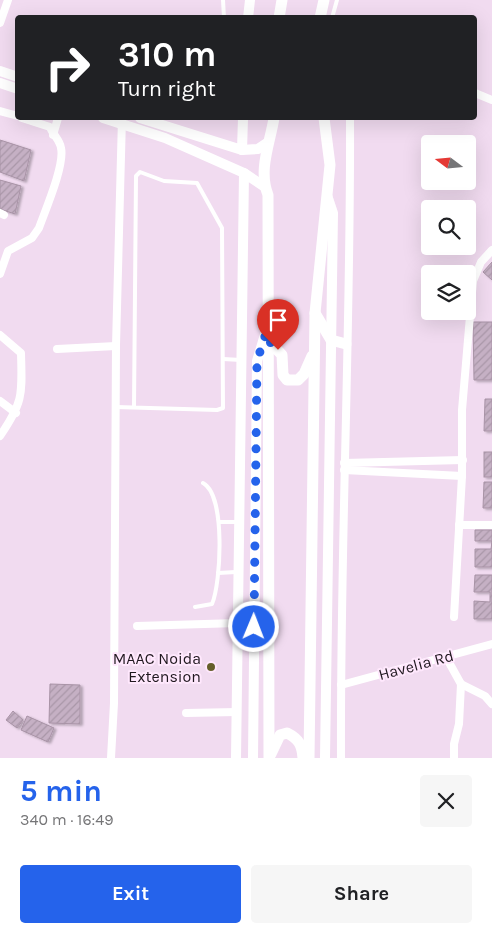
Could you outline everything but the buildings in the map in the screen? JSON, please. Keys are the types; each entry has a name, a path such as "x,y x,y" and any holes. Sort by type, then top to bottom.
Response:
{"main road":[{"path":"280,15 282,0"},
{"path":"321,15 325,1"},
{"path":"269,758 269,324 268,196 265,187 267,143 273,120"},
{"path":"309,758 315,313 325,199 330,165 324,120"},
{"path":"315,313 331,340 346,344"},
{"path":"269,341 282,355 283,375 293,382 304,374 315,350"},
{"path":"269,758 280,736 287,734 296,738 302,747 303,758"}],"street":[{"path":"0,23 8,0"},
{"path":"248,15 250,0"},
{"path":"0,71 15,76"},
{"path":"0,83 15,87"},
{"path":"477,94 492,100"},
{"path":"0,111 15,115"},
{"path":"0,274 8,251 32,238 39,228 62,158 59,142 48,125 29,120"},
{"path":"53,135 57,120"},
{"path":"111,758 114,703 116,346 121,120 244,173 265,187"},
{"path":"146,120 242,150 258,149 267,143"},
{"path":"242,150 244,120"},
{"path":"341,758 346,344 351,233 350,120"},
{"path":"236,758 244,173"},
{"path":"325,199 333,213 325,758"},
{"path":"454,617 463,460 462,410 473,281 481,262 492,250"},
{"path":"253,758 257,361 269,324"},
{"path":"0,335 21,353 23,390 16,413 0,436"},
{"path":"56,349 116,346"},
{"path":"0,401 16,413"},
{"path":"344,467 463,460"},
{"path":"344,467 462,476"},
{"path":"459,525 492,525"},
{"path":"137,626 238,623"},
{"name":"Havelia Rd","path":"341,685 492,644"},
{"path":"446,656 461,684 459,724 454,744 454,758"},
{"path":"461,684 484,696 492,704"},
{"path":"186,713 237,712"}],"lane":[{"path":"223,0 224,15"},
{"path":"333,15 337,0"},
{"path":"116,406 134,407 221,410 223,403 221,222 197,183 164,181 138,173 134,407"},
{"path":"223,359 242,360"},
{"path":"195,607 212,604 218,573 220,522 209,489 202,483"},
{"path":"220,522 239,522"},
{"path":"218,573 239,572"}],"place":[{"name":"MAAC Noida Extension","path":"211,667"}],"route":[{"path":"254,627 257,361 269,324 269,341 278,350"}]}
